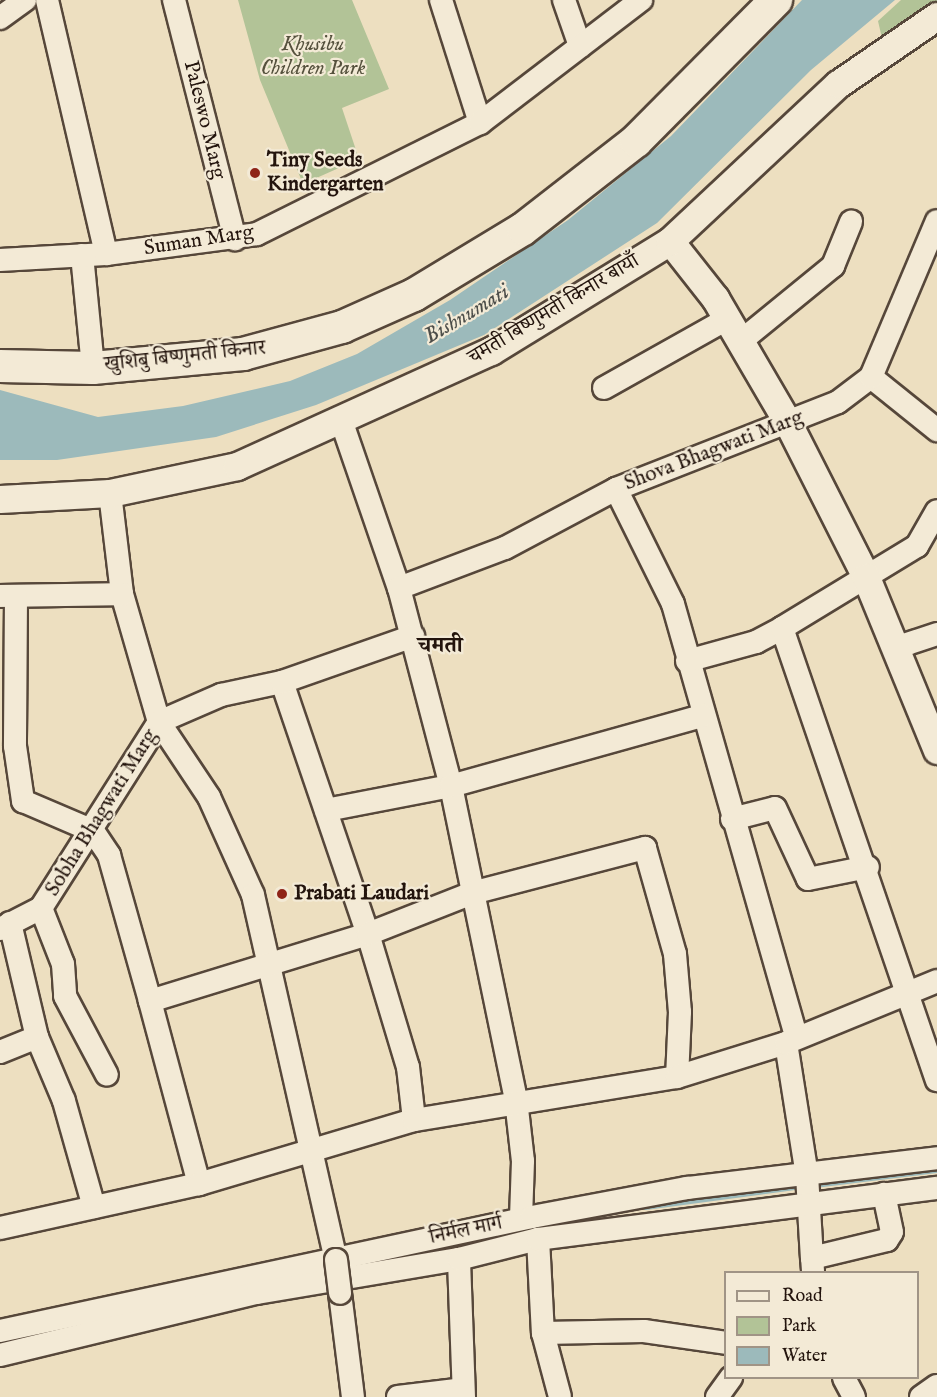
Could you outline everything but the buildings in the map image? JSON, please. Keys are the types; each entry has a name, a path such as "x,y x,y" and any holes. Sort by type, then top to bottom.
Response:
{"main road":[{"name":"खुशिबु बिष्णुमती किनार","path":"0,366 93,368 243,354 342,327 471,262 636,141 777,0"}],"street":[{"path":"0,18 25,0"},
{"path":"47,0 106,254"},
{"name":"Paleswo Marg","path":"174,0 235,239"},
{"path":"441,0 480,123"},
{"path":"564,0 580,46"},
{"name":"Suman Marg","path":"0,260 106,254 235,239 257,234 480,123 641,0"},
{"name":"चमती बिष्णुमती किनार बायाँ","path":"0,499 110,493 237,466 491,351 670,241 838,84 937,16"},
{"name":"Shova Bhagwati Marg","path":"399,588 505,548 616,489 838,402 871,377 937,221"},
{"path":"604,388 734,330 834,266 851,222"},
{"path":"670,241 734,330 788,423 866,577 937,748"},
{"path":"82,255 93,368"},
{"path":"871,377 937,430"},
{"path":"341,420 399,588 451,786 516,1100 523,1161 521,1219"},
{"path":"616,489 673,604 791,1040 810,1204 812,1265 887,1240 892,1232 884,1194"},
{"path":"110,493 122,594 159,722 184,753 235,845 253,895 264,962 315,1150 336,1259 353,1397"},
{"path":"687,661 756,642 782,628 932,537 937,511"},
{"path":"122,594 8,597 8,747 22,801 93,831 109,855 199,1184"},
{"path":"782,628 868,867 937,1080"},
{"path":"895,648 937,634"},
{"name":"Sobha Bhagwati Marg","path":"5,926 41,908 93,831 159,722 221,694 282,682 413,636"},
{"path":"282,682 368,934 408,1067 414,1120"},
{"path":"326,810 451,786 702,716"},
{"path":"732,819 775,808 808,879 868,867"},
{"path":"150,1001 264,962 368,934 472,893 645,848 675,954 680,1012 676,1077"},
{"path":"41,908 63,964 65,996 107,1075"},
{"path":"5,926 37,1037 64,1101 94,1208"},
{"path":"0,1228 199,1184 414,1120 516,1100 676,1077 791,1040 906,990 937,981"},
{"path":"0,1052 37,1037"},
{"name":"निर्मल मार्ग","path":"0,1331 521,1219 687,1188 937,1158"},
{"path":"0,1355 257,1293 459,1259 538,1239 937,1188"},
{"path":"538,1239 543,1333 560,1397"},
{"path":"398,1397 464,1393 459,1259"},
{"path":"543,1333 644,1331 724,1343"},
{"path":"717,1397 730,1379"},
{"path":"845,1379 854,1397"},
{"path":"921,1397 937,1386"}],"green space":[{"name":"Khusibu Children Park","path":"238,0 352,0 389,89 342,108 359,159 303,184 260,80"},
{"path":"901,0 937,0 937,10 886,56 878,21"}],"water":[{"name":"Bishnumati","path":"802,0 895,0 811,70 657,223 484,335 316,405 216,437 57,460 0,460 0,390 98,417 183,406 290,381 357,354 450,300 568,220 671,136"}],"waterway":[{"path":"814,1185 937,1170"},
{"path":"645,1207 802,1186"},
{"path":"539,1228 583,1219"},
{"path":"365,1267 514,1234"}],"place":[{"name":"Tiny Seeds Kindergarten","path":"255,173"},
{"name":"Prabati Laudari","path":"282,894"}],"district":[{"name":"चमती","path":"440,647"}]}
